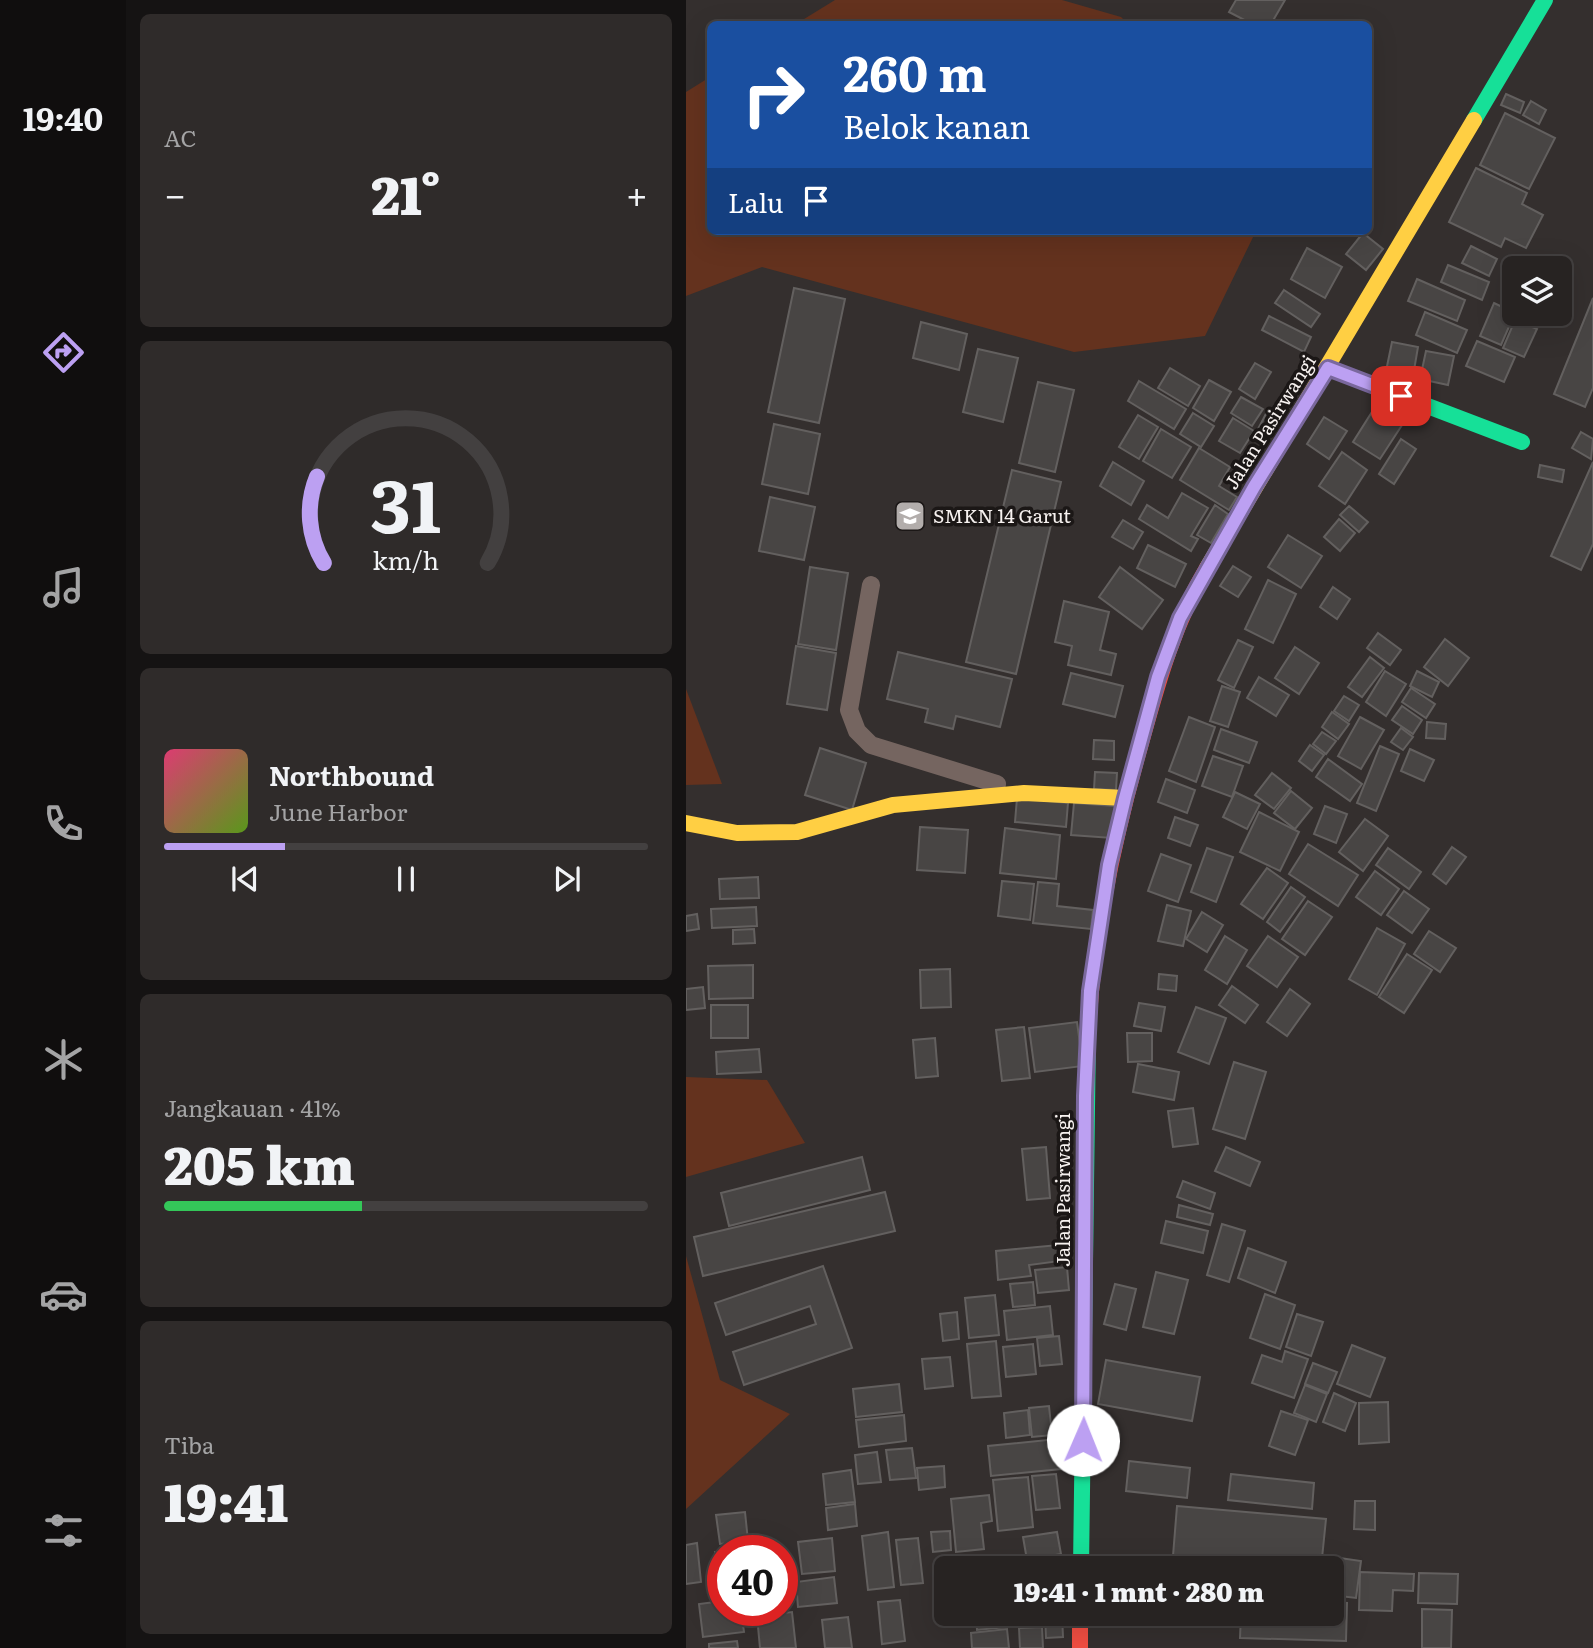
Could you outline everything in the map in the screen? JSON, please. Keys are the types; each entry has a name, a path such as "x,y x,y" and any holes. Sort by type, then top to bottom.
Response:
{"street":[{"name":"Jalan Pasirwangi","path":"1081,1556 1085,1096 1090,991 1109,865 1158,677 1180,618 1247,499 1328,368 1545,0"},
{"path":"1328,368 1522,442"},
{"path":"686,823 737,833 797,832 893,805 1024,793 1125,798"},
{"path":"1080,1626 1080,1648"}],"lane":[{"path":"871,585 849,710 857,731 871,745 1024,793"}],"shaded area":[{"path":"835,0 1062,0 1121,17 1125,21 801,21"},
{"path":"707,79 707,235 1254,235 1205,336 1074,352 762,267 686,296 686,92"},
{"path":"686,689 722,784 686,785"},
{"path":"686,1077 767,1080 805,1143 686,1177"},
{"path":"686,1256 720,1380 790,1414 686,1509"}],"building":[{"path":"1236,0 1285,0 1273,21 1246,21 1229,12"},
{"path":"1506,94 1524,102 1520,113 1501,105"},
{"path":"1531,101 1546,110 1539,124 1523,115"},
{"path":"1505,113 1555,138 1529,189 1480,165"},
{"path":"1476,168 1527,193 1522,204 1543,215 1526,248 1505,238 1501,247 1449,222"},
{"path":"1361,235 1366,235 1383,249 1366,270 1346,254"},
{"path":"1471,246 1497,259 1489,276 1462,263"},
{"path":"1307,248 1342,267 1325,298 1291,279"},
{"path":"1448,265 1489,282 1482,300 1441,282"},
{"path":"1417,279 1465,300 1457,321 1408,301"},
{"path":"794,288 845,299 819,423 768,412"},
{"path":"1284,290 1320,314 1311,327 1275,303"},
{"path":"1593,298 1593,388 1585,407 1554,394"},
{"path":"1494,303 1502,307 1502,326 1509,326 1501,345 1480,336"},
{"path":"1425,312 1467,330 1457,353 1416,335"},
{"path":"1269,316 1311,337 1304,352 1262,330"},
{"path":"921,322 967,334 959,370 913,358"},
{"path":"1512,326 1537,329 1524,357 1503,348"},
{"path":"1477,341 1515,357 1504,382 1466,366"},
{"path":"1392,342 1418,347 1412,382 1385,376"},
{"path":"978,349 1018,358 1003,422 963,412"},
{"path":"1426,351 1454,356 1448,385 1420,379"},
{"path":"1255,363 1271,372 1255,399 1239,389"},
{"path":"1170,368 1200,386 1188,406 1158,388"},
{"path":"1209,380 1231,392 1214,421 1193,408"},
{"path":"1139,381 1186,409 1174,429 1128,401"},
{"path":"1038,382 1074,390 1055,472 1019,463"},
{"path":"1241,397 1263,409 1252,426 1231,413"},
{"path":"1377,404 1404,422 1380,459 1353,442"},
{"path":"1268,410 1282,418 1271,436 1258,429"},
{"path":"1193,413 1214,426 1201,447 1180,434"},
{"path":"1138,415 1158,427 1139,459 1119,447"},
{"path":"1324,417 1347,431 1329,459 1307,444"},
{"path":"1233,418 1254,431 1240,453 1219,441"},
{"path":"774,424 820,434 808,494 762,484"},
{"path":"1161,429 1191,447 1172,478 1143,461"},
{"path":"1581,432 1593,439 1591,459 1572,448"},
{"path":"1401,439 1416,449 1394,484 1379,474"},
{"path":"1199,448 1230,467 1219,486 1237,497 1229,510 1180,480"},
{"path":"1342,452 1367,470 1345,504 1319,486"},
{"path":"1113,462 1144,481 1131,505 1100,486"},
{"path":"1593,462 1593,544 1581,570 1551,556"},
{"path":"1540,465 1564,470 1562,482 1538,477"},
{"path":"1012,470 1061,482 1016,674 966,662"},
{"path":"1182,493 1208,508 1191,536 1198,539 1191,551 1139,519 1147,505 1168,518"},
{"path":"770,497 815,507 804,560 759,551"},
{"path":"1215,505 1228,514 1211,543 1197,535"},
{"path":"1349,506 1368,522 1359,532 1340,515"},
{"path":"1339,519 1355,533 1340,551 1324,537"},
{"path":"1123,520 1143,532 1133,549 1112,537"},
{"path":"1288,535 1322,556 1301,588 1268,567"},
{"path":"1148,545 1186,564 1175,587 1137,568"},
{"path":"1233,566 1251,577 1238,597 1220,586"},
{"path":"810,567 848,573 836,650 798,644"},
{"path":"1120,567 1163,600 1142,629 1099,597"},
{"path":"1268,580 1296,594 1273,643 1245,629"},
{"path":"1333,587 1350,599 1337,619 1320,607"},
{"path":"1064,601 1109,612 1100,650 1116,654 1111,675 1068,665 1072,646 1055,642"},
{"path":"1378,633 1401,650 1390,665 1367,648"},
{"path":"1445,639 1469,658 1448,686 1424,667"},
{"path":"1238,640 1253,647 1234,688 1218,680"},
{"path":"796,646 836,653 827,710 787,704"},
{"path":"1295,647 1319,663 1299,694 1275,678"},
{"path":"898,652 1012,679 1000,727 956,716 953,729 925,722 928,709 887,699"},
{"path":"1370,657 1384,668 1362,697 1348,687"},
{"path":"1385,671 1406,684 1386,716 1366,702"},
{"path":"1417,671 1439,682 1432,697 1410,686"},
{"path":"1071,673 1123,686 1115,717 1063,704"},
{"path":"1259,677 1289,695 1276,716 1247,698"},
{"path":"1222,686 1240,692 1228,727 1210,721"},
{"path":"1411,688 1435,704 1426,718 1402,702"},
{"path":"1344,696 1359,705 1349,721 1334,711"},
{"path":"1402,706 1422,720 1413,734 1392,720"},
{"path":"1332,712 1349,724 1338,739 1322,727"},
{"path":"1189,717 1215,727 1196,782 1169,771"},
{"path":"1360,717 1384,730 1361,769 1338,756"},
{"path":"1427,722 1446,724 1445,739 1426,738"},
{"path":"1401,728 1413,737 1403,750 1391,742"},
{"path":"1221,729 1257,742 1249,763 1214,750"},
{"path":"1322,732 1336,741 1326,754 1313,744"},
{"path":"1094,740 1114,741 1114,760 1093,759"},
{"path":"1310,745 1324,755 1312,771 1299,761"},
{"path":"1380,746 1399,754 1376,811 1357,803"},
{"path":"820,748 866,763 852,810 805,795"},
{"path":"1410,749 1434,760 1424,781 1401,771"},
{"path":"1213,756 1243,766 1232,797 1202,786"},
{"path":"1328,759 1362,784 1350,801 1316,777"},
{"path":"1095,772 1117,773 1116,790 1094,789"},
{"path":"1272,773 1291,788 1274,809 1255,795"},
{"path":"1166,779 1195,790 1187,813 1158,802"},
{"path":"1291,791 1312,808 1295,829 1274,813"},
{"path":"1235,792 1260,804 1247,829 1223,817"},
{"path":"1017,798 1068,803 1066,827 1015,822"},
{"path":"1074,803 1115,806 1112,838 1071,835"},
{"path":"1325,806 1347,814 1336,843 1314,834"},
{"path":"1259,812 1299,832 1280,871 1240,852"},
{"path":"1175,817 1198,825 1190,846 1168,838"},
{"path":"1365,819 1388,836 1363,871 1339,852"},
{"path":"920,827 968,830 965,873 917,870"},
{"path":"1005,828 1060,835 1056,879 1000,873"},
{"path":"1308,844 1358,875 1338,906 1289,874"},
{"path":"1452,847 1466,857 1446,884 1433,874"},
{"path":"1207,848 1233,857 1216,902 1191,892"},
{"path":"1388,848 1421,872 1409,889 1376,865"},
{"path":"1161,854 1191,865 1178,902 1148,891"},
{"path":"1267,868 1288,883 1263,919 1241,904"},
{"path":"1375,871 1399,889 1381,915 1356,897"},
{"path":"758,877 759,898 720,899 719,879"},
{"path":"1002,881 1034,884 1030,920 998,916"},
{"path":"1038,882 1059,884 1057,906 1093,910 1091,929 1033,923"},
{"path":"1291,887 1305,897 1280,932 1267,922"},
{"path":"1404,891 1429,909 1412,933 1387,915"},
{"path":"1308,901 1332,917 1305,955 1282,939"},
{"path":"1167,905 1191,911 1183,946 1158,941"},
{"path":"756,907 757,926 712,928 711,909"},
{"path":"1202,912 1223,925 1207,952 1186,939"},
{"path":"697,914 699,929 686,931 686,916"},
{"path":"1377,928 1405,944 1377,995 1349,979"},
{"path":"754,929 755,943 733,944 733,930"},
{"path":"1429,931 1456,948 1440,972 1414,954"},
{"path":"1225,936 1247,950 1227,984 1205,970"},
{"path":"1268,936 1298,957 1277,987 1247,966"},
{"path":"1407,954 1432,970 1404,1013 1379,997"},
{"path":"753,965 753,998 709,999 708,966"},
{"path":"950,969 951,1007 921,1008 920,970"},
{"path":"1159,974 1177,976 1176,991 1158,989"},
{"path":"1232,986 1258,1005 1245,1023 1219,1005"},
{"path":"703,987 705,1008 686,1010 686,989"},
{"path":"1290,989 1310,1004 1287,1036 1267,1022"},
{"path":"1139,1003 1165,1007 1161,1031 1134,1026"},
{"path":"711,1005 748,1005 748,1038 711,1038"},
{"path":"1196,1007 1226,1018 1209,1064 1178,1052"},
{"path":"1077,1022 1083,1066 1035,1072 1029,1028"},
{"path":"1024,1027 1030,1078 1002,1081 996,1030"},
{"path":"1127,1033 1152,1033 1152,1061 1128,1062"},
{"path":"935,1038 938,1076 916,1078 913,1040"},
{"path":"759,1049 761,1072 717,1074 716,1052"},
{"path":"1234,1062 1266,1072 1245,1139 1213,1129"},
{"path":"1138,1064 1179,1072 1174,1100 1133,1092"},
{"path":"1193,1108 1198,1144 1173,1147 1168,1111"},
{"path":"1046,1147 1050,1198 1027,1200 1022,1149"},
{"path":"1226,1147 1260,1162 1250,1186 1215,1171"},
{"path":"862,1157 870,1190 729,1226 721,1193"},
{"path":"1183,1181 1215,1193 1210,1209 1177,1197"},
{"path":"885,1192 895,1231 703,1276 694,1237"},
{"path":"1179,1205 1213,1214 1210,1225 1177,1217"},
{"path":"1166,1221 1208,1231 1203,1253 1161,1243"},
{"path":"1222,1224 1245,1231 1229,1282 1207,1275"},
{"path":"1058,1245 1060,1261 1029,1265 1031,1276 998,1280 996,1251"},
{"path":"1248,1248 1286,1262 1275,1293 1238,1278"},
{"path":"823,1266 852,1348 744,1385 733,1352 816,1324 810,1306 726,1335 715,1303"},
{"path":"1067,1267 1069,1290 1038,1293 1035,1270"},
{"path":"1156,1272 1188,1280 1174,1334 1143,1327"},
{"path":"1033,1282 1035,1305 1013,1307 1010,1284"},
{"path":"1115,1284 1136,1289 1126,1330 1104,1324"},
{"path":"1265,1294 1295,1305 1280,1349 1250,1338"},
{"path":"995,1295 999,1335 969,1338 965,1298"},
{"path":"1050,1306 1053,1335 1007,1340 1004,1311"},
{"path":"957,1312 959,1339 943,1341 940,1314"},
{"path":"1297,1314 1323,1322 1311,1356 1286,1347"},
{"path":"1059,1336 1062,1364 1040,1366 1037,1338"},
{"path":"996,1341 1001,1396 972,1398 967,1344"},
{"path":"1033,1344 1036,1374 1006,1377 1003,1347"},
{"path":"1352,1345 1385,1358 1370,1397 1337,1384"},
{"path":"1285,1351 1308,1359 1294,1398 1252,1383 1262,1355 1282,1362"},
{"path":"950,1357 953,1386 925,1389 922,1359"},
{"path":"1106,1360 1200,1377 1192,1421 1098,1404"},
{"path":"1313,1363 1337,1372 1328,1393 1305,1384"},
{"path":"899,1384 902,1412 856,1417 853,1389"},
{"path":"1305,1385 1327,1394 1316,1422 1294,1413"},
{"path":"1334,1393 1356,1403 1345,1431 1323,1422"},
{"path":"1388,1402 1389,1442 1359,1444 1359,1403"},
{"path":"1049,1406 1052,1435 1032,1437 1029,1408"},
{"path":"1028,1410 1030,1435 1006,1438 1004,1413"},
{"path":"1281,1411 1308,1420 1295,1455 1269,1446"},
{"path":"904,1415 906,1441 859,1447 856,1420"},
{"path":"1057,1439 1061,1469 991,1476 988,1446"},
{"path":"912,1448 916,1478 890,1480 886,1450"},
{"path":"877,1452 881,1482 858,1484 855,1455"},
{"path":"1129,1461 1190,1468 1187,1498 1126,1491"},
{"path":"944,1466 945,1487 919,1490 917,1468"},
{"path":"851,1470 855,1502 826,1505 823,1474"},
{"path":"1056,1474 1060,1508 1036,1510 1032,1476"},
{"path":"1231,1474 1314,1483 1312,1509 1228,1500"},
{"path":"1028,1477 1033,1527 998,1531 993,1480"},
{"path":"989,1495 992,1521 981,1523 984,1549 956,1552 951,1499"},
{"path":"1355,1501 1375,1501 1375,1530 1354,1529"},
{"path":"855,1504 857,1526 828,1530 826,1508"},
{"path":"1177,1506 1326,1519 1322,1556 1173,1556"},
{"path":"745,1512 747,1535 719,1535 716,1515"},
{"path":"950,1531 951,1550 933,1552 931,1532"},
{"path":"888,1532 894,1587 868,1590 862,1536"},
{"path":"1057,1532 1061,1554 1026,1556 1023,1537"},
{"path":"832,1538 835,1571 802,1574 798,1542"},
{"path":"918,1538 923,1583 901,1585 896,1540"},
{"path":"697,1543 701,1582 686,1584 686,1545"},
{"path":"1344,1559 1361,1561 1356,1598 1344,1596"},
{"path":"1360,1572 1414,1574 1413,1591 1393,1590 1392,1611 1359,1610"},
{"path":"1419,1573 1458,1574 1457,1604 1418,1603"},
{"path":"834,1577 837,1603 798,1607 798,1582"},
{"path":"900,1600 905,1641 882,1644 878,1602"},
{"path":"707,1603 707,1626 743,1626 744,1632 703,1637 699,1604"},
{"path":"1344,1603 1347,1603 1346,1641 1240,1638 1240,1626 1344,1626"},
{"path":"1422,1609 1452,1610 1451,1648 1422,1648"},
{"path":"848,1617 852,1648 825,1648 822,1620"},
{"path":"758,1626 794,1626 796,1648 760,1648"},
{"path":"977,1626 1016,1626 977,1630"},
{"path":"1046,1626 1063,1626 1063,1637 1046,1638"},
{"path":"1042,1627 1043,1648 1020,1648 1019,1628"},
{"path":"1007,1629 1009,1648 972,1648 971,1633"},
{"path":"737,1641 738,1648 709,1648 709,1644"}],"traffic: fast":[{"path":"1474,120 1545,0"},
{"path":"1328,368 1522,442"},
{"path":"1081,1556 1088,1032"}],"traffic: slow":[{"path":"1207,568 1474,120"},
{"path":"686,823 737,833 797,832 893,805 1024,793 1125,798"}],"traffic: jam":[{"path":"1088,1032 1100,922 1122,814 1168,653 1185,610 1207,568"},
{"path":"1080,1626 1080,1648"}],"place":[{"name":"SMKN 14 Garut","path":"910,516"}],"route":[{"path":"1083,1440 1085,1096 1090,991 1109,865 1158,677 1180,618 1200,580 1328,368 1401,396"}]}
